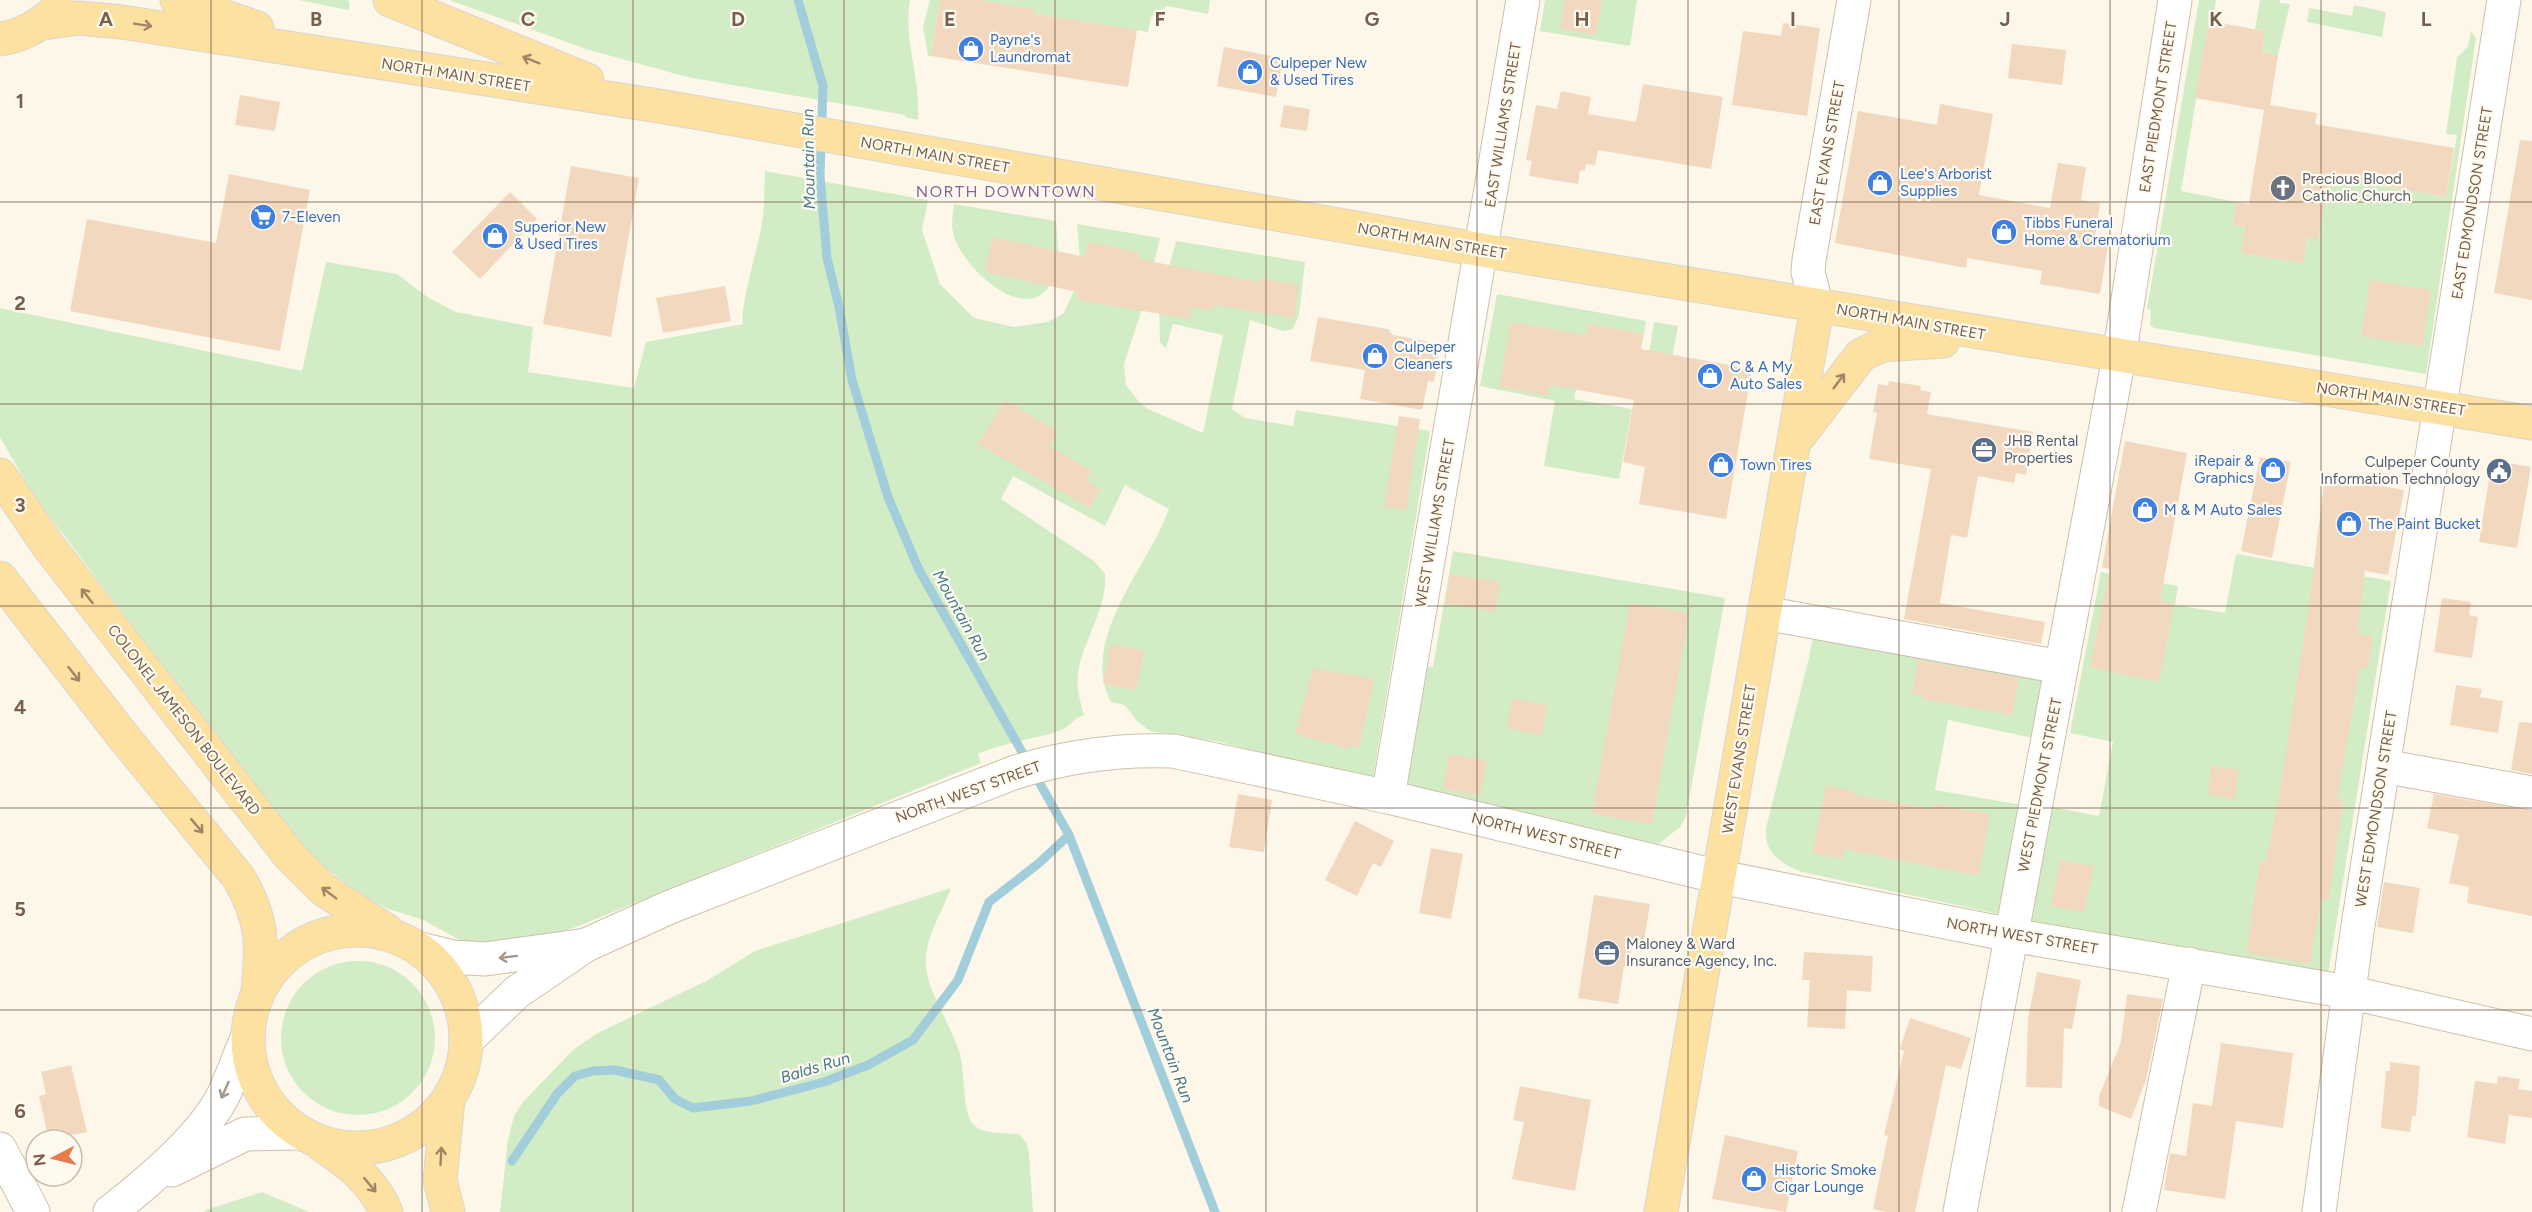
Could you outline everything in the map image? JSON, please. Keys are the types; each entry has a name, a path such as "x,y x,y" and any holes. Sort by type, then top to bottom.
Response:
{"main road":[{"name":"NORTH MAIN STREET","path":"177,0 332,55"},
{"path":"390,0 553,69 665,107"},
{"name":"NORTH MAIN STREET","path":"26,29 79,18 122,22 665,107 1817,307 2119,357 2440,406 2532,423"},
{"name":"WEST EVANS STREET","path":"1661,1212 1817,307"},
{"path":"1793,445 1841,378 1861,355 1899,343 1999,337"},
{"name":"COLONEL JAMESON BOULEVARD","path":"0,475 49,547 289,855 323,889 408,942 445,974 461,1005 466,1041 464,1062 448,1099"},
{"path":"0,578 122,735 239,878 253,903 259,921 262,943 258,993 248,1036 250,1059 262,1091 283,1119 358,1171 374,1188 386,1212"},
{"path":"258,993 276,965 301,944 332,932 364,929 408,942"},
{"path":"307,1136 342,1147 373,1147 402,1138 428,1122 448,1099"},
{"path":"448,1099 440,1180 448,1212"}],"street":[{"name":"EAST WILLIAMS STREET","path":"1482,250 1523,0"},
{"name":"EAST EVANS STREET","path":"1817,307 1809,272 1809,260 1854,0"},
{"name":"EAST PIEDMONT STREET","path":"2119,357 2175,0"},
{"name":"EAST EDMONDSON STREET","path":"2440,406 2504,0"},
{"name":"WEST WILLIAMS STREET","path":"1388,796 1482,250"},
{"name":"WEST PIEDMONT STREET","path":"1960,1212 2119,357"},
{"name":"WEST EDMONDSON STREET","path":"2319,1212 2348,992 2440,406"},
{"path":"1764,613 2061,667"},
{"name":"NORTH WEST STREET","path":"466,1041 517,992 586,945 670,907 988,782 1062,759 1114,750 1173,751 1388,796 1720,877 2011,935 2348,992 2532,1034"},
{"path":"2383,766 2532,794"},
{"name":"NORTH WEST STREET","path":"408,942 453,957 484,959 586,945"},
{"path":"2139,1212 2189,964"},
{"path":"152,1180 207,1118 222,1097 248,1036"},
{"path":"110,1212 152,1180 245,1134 307,1136"},
{"path":"0,1149 33,1212"}],"green space":[{"path":"299,0 348,0 350,5 348,10"},
{"path":"449,0 910,0 908,15 910,45 917,90 918,120 905,117 905,115 687,77 586,49"},
{"path":"930,0 940,0 931,56 928,56 923,27"},
{"path":"978,0 1210,0 1208,14 1167,6 1151,17 1148,32 1034,14 1034,9"},
{"path":"1545,0 1637,0 1630,46 1540,31"},
{"path":"2199,0 2216,0 2213,21 2209,21 2181,191 2237,202 2233,225 2245,227 2241,253 2303,263 2307,238 2318,239 2322,216 2317,175 2446,197 2457,135 2446,134 2457,58 2468,46 2471,31 2476,38 2426,374 2154,328 2150,325 2151,310 2147,309"},
{"path":"2260,0 2280,0 2280,3 2290,4 2278,55 2262,52 2265,31 2255,29"},
{"path":"2354,5 2386,12 2382,37 2307,22 2309,8 2352,16"},
{"path":"765,171 928,200 922,230 940,284 974,318 1014,327 1047,322 1063,314 1074,290 1080,260 1077,224 1160,238 1146,296 1124,364 1126,385 1139,402 1148,409 1203,433 1223,335 1173,324 1166,349 1160,342 1159,305 1176,241 1305,262 1299,315 1293,329 1283,331 1250,320 1232,409 1245,418 1293,426 1296,410 1430,431 1374,772 1378,774 1370,781 1220,742 1150,731 1136,720 1125,705 1111,702 1103,678 1103,653 1110,628 1120,603 1169,509 1125,485 1105,526 1013,476 1001,499 1094,561 1105,574 1103,599 1078,673 1078,689 1084,715 1061,730 978,754 981,763 576,927 529,942 467,944 423,920 386,908 362,895 314,859 290,834 34,496 0,437 0,308 302,371 326,262 397,274 429,298 456,312 533,327 528,372 634,388 646,342 743,324 744,305 763,217"},
{"path":"954,204 1056,221 1057,265 1048,288 1036,297 1022,299 1007,294 992,285 966,258 957,244 952,222"},
{"path":"1497,294 1646,321 1644,334 1588,324 1574,399 1632,409 1619,479 1544,466 1555,401 1480,386"},
{"path":"1654,322 1678,326 1669,376 1642,401"},
{"path":"1453,551 1725,598 1686,816 1680,827 1659,844 1405,791 1426,666 1433,667"},
{"path":"2236,554 2391,581 2328,975 2031,922 2052,807 2099,816 2113,742 2070,733 2101,572 2178,586 2175,605 2225,613"},
{"path":"1817,615 2047,657 2033,738 1948,720 1935,790 2022,805 2003,915 1802,872 1781,861 1767,844 1766,828 1809,658"},
{"path":"951,888 927,948 926,968 929,981 961,1059 966,1104 971,1121 979,1129 996,1133 1019,1134 1027,1144 1033,1212 500,1212 508,1140 514,1116 522,1103 573,1050 596,1034 708,980 755,951"},
{"path":"358,961 387,967 401,974 412,984 422,995 429,1009 435,1038 429,1067 422,1081 412,1092 401,1102 387,1109 358,1115 329,1109 315,1102 304,1092 294,1081 287,1067 281,1038 287,1009 294,995 304,984 315,974 329,967"},
{"path":"262,1192 309,1212 204,1212 206,1210"}],"building":[{"path":"940,0 978,0 1034,9 1034,14 1137,30 1128,87 931,56"},
{"path":"1565,0 1602,0 1596,35 1560,29"},
{"name":"Precious Blood Catholic Church","path":"2209,21 2265,31 2262,52 2278,55 2270,105 2317,113 2315,124 2454,148 2446,197 2330,177 2318,240 2307,238 2303,263 2241,253 2245,227 2233,225 2237,202 2249,204 2264,110 2195,98"},
{"path":"1783,23 1820,28 1807,116 1732,105 1743,31 1781,36"},
{"path":"2012,44 2066,50 2062,85 2008,78"},
{"name":"Culpeper New & Used Tires","path":"1224,47 1283,58 1276,97 1217,86"},
{"path":"1643,84 1723,97 1711,169 1598,150 1595,165 1586,164 1585,171 1580,170 1578,184 1529,176 1532,161 1526,160 1536,105 1557,109 1561,91 1591,97 1588,114 1636,122"},
{"path":"240,95 280,102 275,131 235,125"},
{"path":"1940,104 1993,114 1979,195 2050,208 2058,163 2086,167 2081,200 2100,203 2094,243 2108,245 2100,294 2040,284 2042,271 1967,258 1966,268 1835,243 1858,111 1937,125"},
{"path":"1284,105 1310,109 1307,131 1280,127"},
{"path":"2520,140 2532,141 2532,300 2494,293"},
{"path":"571,166 639,178 611,337 543,324"},
{"path":"229,174 310,190 280,351 70,311 87,219 216,243"},
{"name":"Superior New & Used Tires","path":"510,192 537,219 480,279 452,252"},
{"path":"992,237 1085,257 1088,242 1139,252 1138,259 1258,282 1258,278 1299,285 1294,318 1214,305 1213,311 1192,307 1190,319 1077,300 1078,292 985,272"},
{"path":"2370,280 2431,290 2422,346 2361,336"},
{"path":"725,286 731,321 663,333 656,298"},
{"name":"Culpeper Cleaners","path":"1318,317 1388,329 1393,335 1440,344 1434,382 1428,381 1422,410 1360,399 1365,370 1310,361"},
{"path":"1511,322 1586,335 1588,324 1644,334 1641,349 1752,369 1726,519 1639,504 1645,467 1623,462 1634,400 1550,385 1548,396 1499,387"},
{"path":"1889,381 1921,386 1920,390 1931,392 1927,414 2033,432 2026,475 2016,473 2014,483 1978,476 1967,538 1951,535 1940,603 2045,622 2041,644 1904,619 1931,469 1869,459 1877,413 1873,412 1878,384 1888,386"},
{"path":"1005,400 1058,431 1049,447 1091,470 1086,481 1100,489 1090,508 978,444"},
{"path":"1399,416 1420,419 1406,510 1384,507"},
{"path":"2125,441 2187,453 2160,601 2174,604 2159,682 2090,667 2110,569 2102,567"},
{"path":"2260,457 2291,462 2272,558 2241,551"},
{"path":"2492,460 2531,467 2517,548 2479,542"},
{"path":"2325,476 2404,490 2388,575 2365,571 2357,634 2373,636 2368,668 2360,667 2337,799 2343,800 2329,900 2321,899 2310,964 2246,953 2260,861 2266,862 2280,790 2309,605"},
{"path":"1450,574 1500,582 1495,612 1445,603"},
{"path":"2442,598 2471,602 2469,615 2478,617 2472,658 2434,652"},
{"path":"1630,603 1689,613 1652,824 1592,814"},
{"path":"1111,644 1144,651 1136,690 1103,684"},
{"path":"1918,660 2019,678 2012,715 1922,699 1923,696 1912,694"},
{"path":"1313,668 1374,679 1359,748 1350,745 1349,749 1295,734"},
{"path":"2456,685 2482,689 2480,697 2503,701 2498,733 2450,725"},
{"path":"1512,699 1547,705 1542,735 1507,728"},
{"path":"2519,722 2532,723 2532,774 2511,770"},
{"path":"1449,754 1487,761 1480,796 1443,788"},
{"path":"2211,766 2239,770 2235,799 2208,795"},
{"path":"1826,786 1855,791 1854,795 1933,809 1934,804 1990,814 1979,876 1844,849 1842,859 1812,853"},
{"path":"1238,794 1272,800 1264,852 1229,847"},
{"path":"2434,794 2532,811 2532,916 2467,903 2469,887 2449,883 2459,835 2427,828"},
{"path":"1355,821 1394,841 1381,867 1373,863 1357,896 1325,880"},
{"path":"1431,848 1463,854 1451,919 1419,913"},
{"path":"2060,860 2094,866 2084,912 2051,906"},
{"path":"2384,882 2420,888 2413,933 2377,927"},
{"name":"Maloney & Ward Insurance Agency, Inc.","path":"1594,895 1650,904 1644,941 1633,939 1628,966 1624,966 1618,1004 1578,998"},
{"path":"1804,952 1873,956 1871,992 1847,990 1845,1029 1807,1027 1810,980 1802,980"},
{"path":"2037,972 2081,980 2072,1029 2064,1028 2062,1088 2026,1087 2028,1019"},
{"path":"2127,994 2163,999 2146,1080 2131,1119 2099,1106 2099,1096 2121,1042"},
{"path":"1910,1018 1971,1038 1961,1069 1946,1065 1915,1212 1885,1212 1873,1209 1888,1136 1884,1135 1904,1051 1900,1049"},
{"path":"2221,1043 2293,1053 2283,1128 2236,1121 2225,1199 2164,1190 2170,1153 2186,1156 2193,1103 2212,1106"},
{"path":"2390,1062 2420,1066 2416,1116 2412,1116 2410,1132 2381,1128 2386,1071 2390,1071"},
{"path":"71,1065 87,1132 84,1133 84,1128 46,1128 39,1096 46,1094 41,1072"},
{"path":"2498,1076 2520,1079 2518,1089 2532,1091 2532,1118 2509,1115 2505,1144 2467,1137 2475,1081 2497,1084"},
{"path":"1520,1086 1591,1100 1575,1191 1512,1179 1524,1122 1513,1120"},
{"name":"Historic Smoke Cigar Lounge","path":"1725,1135 1798,1151 1786,1212 1712,1199"}],"waterway":[{"name":"Mountain Run","path":"798,0 823,86 820,176 827,258 839,307 852,380 888,497 919,570 1069,835 1215,1212"},
{"name":"Balds Run","path":"512,1161 557,1094 575,1076 593,1071 615,1070 659,1080 675,1099 693,1108 751,1101 824,1082 868,1065 913,1040 958,980 989,902 1039,863 1069,835"}],"place":[{"name":"Payne's Laundromat","path":"971,49"},
{"name":"Culpeper New & Used Tires","path":"1250,72"},
{"name":"Lee's Arborist Supplies","path":"1880,183"},
{"name":"Precious Blood Catholic Church","path":"2283,188"},
{"name":"7-Eleven","path":"263,217"},
{"name":"Tibbs Funeral Home & Crematorium","path":"2004,232"},
{"name":"Superior New & Used Tires","path":"495,236"},
{"name":"Culpeper Cleaners","path":"1375,356"},
{"name":"C & A My Auto Sales","path":"1710,376"},
{"name":"JHB Rental Properties","path":"1984,450"},
{"name":"Town Tires","path":"1721,465"},
{"name":"iRepair & Graphics","path":"2273,470"},
{"name":"Culpeper County Information Technology","path":"2499,471"},
{"name":"M & M Auto Sales","path":"2145,510"},
{"name":"The Paint Bucket","path":"2349,524"},
{"name":"Maloney & Ward Insurance Agency, Inc.","path":"1607,953"},
{"name":"Historic Smoke Cigar Lounge","path":"1754,1179"}],"district":[{"name":"NORTH DOWNTOWN","path":"1006,191"}]}
